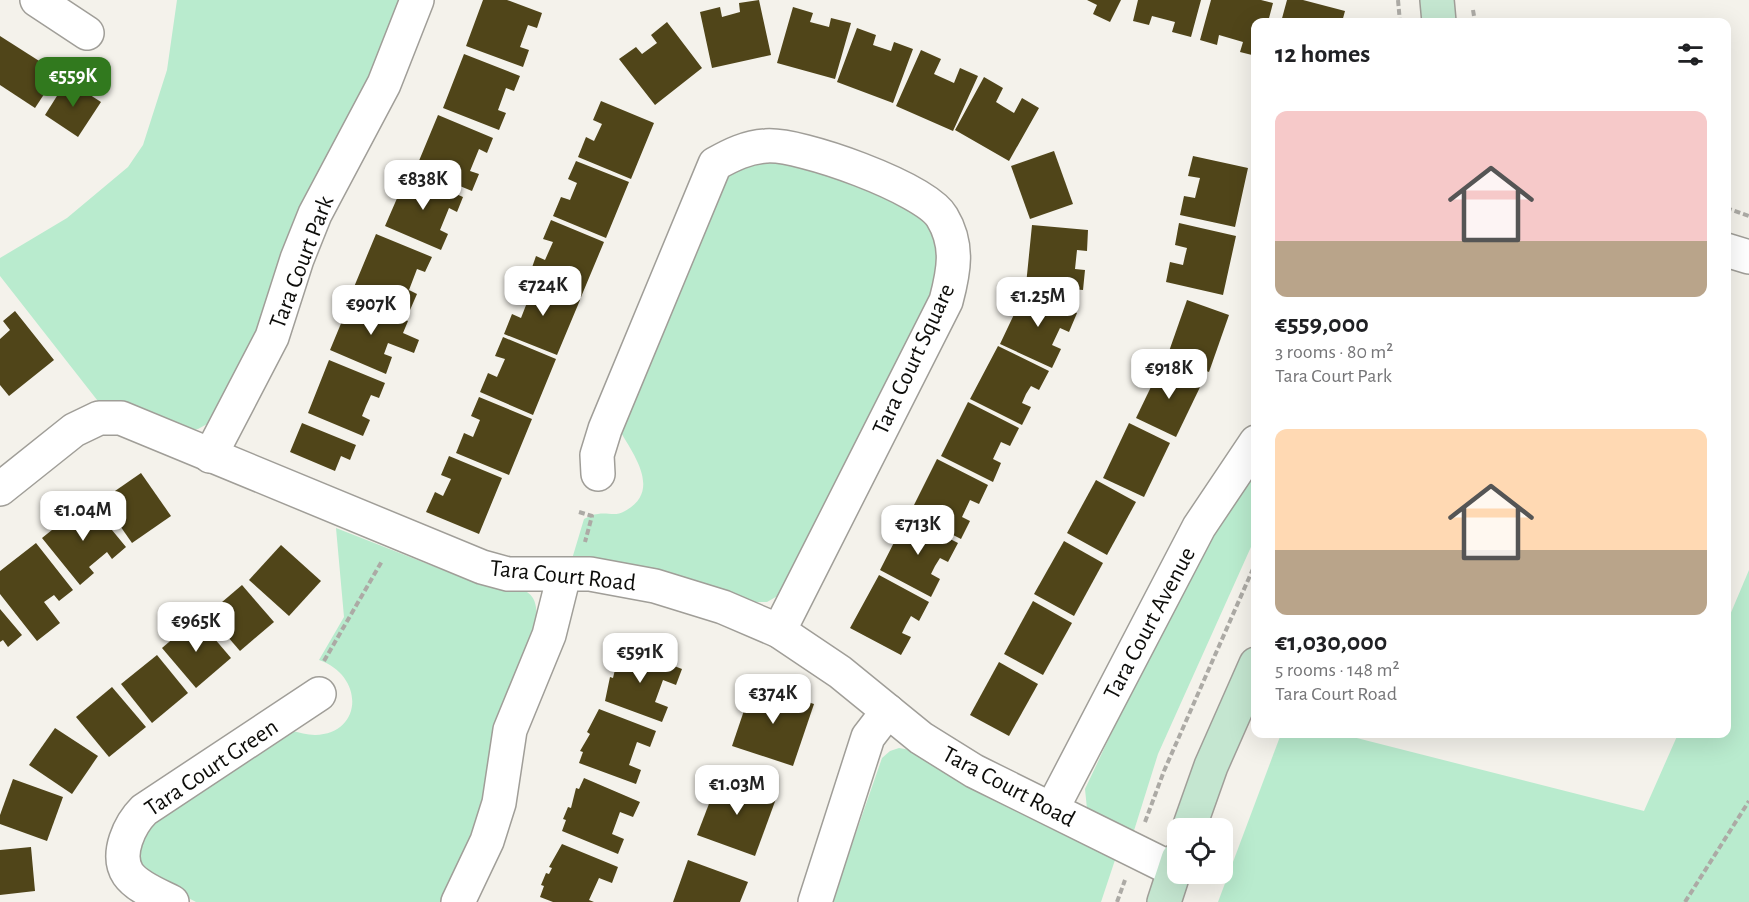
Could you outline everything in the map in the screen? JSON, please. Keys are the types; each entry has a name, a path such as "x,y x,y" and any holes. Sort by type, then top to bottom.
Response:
{"street":[{"path":"37,0 87,33"},
{"name":"Tara Court Park","path":"210,456 272,337 297,259 315,214 384,84 417,0"},
{"path":"1437,0 1439,18"},
{"name":"Tara Court Square","path":"598,474 597,455 605,429 715,164 736,152 767,146 796,147 920,195 941,215 954,243 954,270 946,301 778,630"},
{"path":"1731,252 1749,257"},
{"name":"Tara Court Road","path":"0,489 74,430 99,418 121,418 482,567 508,574 590,574 655,586 723,607 778,630 840,672 921,738 974,771 1135,852 1167,862"},
{"name":"Tara Court Avenue","path":"1052,809 1199,527 1251,449"},
{"path":"458,902 487,841 499,802 510,730 549,635 564,575"},
{"path":"1193,818 1211,766 1251,675"},
{"name":"Tara Court Green","path":"172,902 141,885 128,873 124,860 125,841 133,821 144,810 318,694"},
{"path":"815,902 868,737 888,711"},
{"path":"1164,902 1170,884"}],"path":[{"path":"1398,0 1400,18"},
{"path":"1731,210 1749,216"},
{"path":"579,512 592,516 584,546"},
{"path":"324,661 384,557"},
{"path":"1118,902 1164,771 1251,573"},
{"path":"1685,902 1749,801"}],"green space":[{"path":"177,0 401,0 363,92 245,358 209,423 198,429 186,431 142,409 115,403 101,405 0,276 0,258 67,218 128,167 143,145 167,70"},
{"path":"789,161 877,192 900,204 920,216 935,231 941,252 934,297 781,594 767,602 754,602 688,580 572,559 584,519 596,514 621,513 636,502 642,493 641,471 619,429 724,176 754,162"},
{"path":"1251,479 1251,547 1158,754 1132,837 1087,809 1085,789 1163,627 1206,548"},
{"path":"336,528 471,581 521,589 535,601 537,614 535,633 475,835 443,902 196,902 154,880 142,869 137,844 143,830 291,731 309,735 331,732 342,725 349,715 352,703 351,690 345,678 334,668 319,660 344,617"},
{"path":"1749,570 1749,902 1218,902 1225,884 1233,884 1233,862 1280,738 1357,738 1644,811 1676,738 1731,738 1731,613"},
{"path":"899,748 911,750 1026,815 1115,860 1101,902 832,902 882,758 890,751"}],"building":[{"path":"483,0 507,0 542,13 537,28 528,25 520,47 529,50 523,67 466,46"},
{"path":"759,0 771,55 712,68 700,12 720,7 722,17 740,12 739,3"},
{"path":"1087,0 1121,0 1110,22 1093,14 1097,5"},
{"path":"1138,0 1201,0 1191,37 1172,32 1175,22 1152,16 1149,25 1133,21"},
{"path":"1211,0 1261,0 1273,3 1269,18 1251,18 1251,55 1240,52 1243,42 1219,35 1217,45 1200,40"},
{"path":"1287,0 1303,0 1345,11 1343,18 1282,18"},
{"path":"793,7 813,13 810,22 829,27 831,18 851,23 835,79 777,63"},
{"path":"667,22 702,68 655,105 619,59 636,47 642,54 657,43 651,35"},
{"path":"857,28 876,35 873,45 891,51 894,42 913,49 893,103 837,82"},
{"path":"0,36 58,73 35,108 0,85"},
{"path":"921,50 941,59 934,74 954,83 960,68 978,76 953,131 896,106"},
{"path":"464,54 520,76 514,91 506,88 498,110 506,113 499,130 443,108"},
{"path":"984,77 1003,88 996,102 1014,113 1022,98 1039,108 1009,161 955,130"},
{"path":"67,80 101,102 78,137 45,115"},
{"path":"601,101 654,123 631,179 578,157 586,137 594,141 602,124 593,120"},
{"path":"438,115 493,138 487,153 479,149 470,171 479,174 472,191 416,168"},
{"path":"1054,151 1073,204 1030,219 1011,166"},
{"path":"1193,156 1248,168 1235,227 1180,215 1184,196 1195,198 1200,178 1188,176"},
{"path":"576,161 629,182 606,238 553,216 561,197 570,200 577,183 568,179"},
{"path":"408,173 463,197 457,212 449,208 440,230 448,234 441,250 385,226"},
{"path":"551,220 604,242 581,297 529,276 536,256 545,260 553,242 543,239"},
{"path":"1179,223 1236,236 1223,295 1166,282 1170,262 1183,265 1187,248 1175,245"},
{"path":"1032,225 1088,230 1087,251 1077,250 1075,269 1085,270 1083,290 1026,285"},
{"path":"376,234 432,257 425,272 417,269 409,290 417,294 410,310 354,287"},
{"path":"527,278 580,300 557,355 504,334 512,314 521,318 528,300 519,297"},
{"path":"1026,289 1077,313 1069,332 1060,328 1052,345 1061,349 1052,368 1000,344"},
{"path":"352,297 408,321 403,333 419,340 414,353 388,343 384,354 392,357 386,374 330,350"},
{"path":"1187,300 1229,315 1209,372 1167,357"},
{"path":"15,311 54,360 9,396 0,385 0,339 10,330 3,321"},
{"path":"503,337 556,359 533,415 480,392 488,373 497,377 505,359 495,356"},
{"path":"998,346 1049,371 1039,390 1031,386 1026,394 1022,403 1031,407 1022,425 970,399"},
{"path":"329,360 385,383 379,398 371,395 366,406 362,416 370,420 363,436 308,413"},
{"path":"1162,364 1202,383 1176,437 1136,418"},
{"path":"479,397 532,419 509,475 456,453 464,433 473,437 480,420 471,416"},
{"path":"968,402 1019,428 1010,446 1001,442 993,459 1001,463 993,482 941,456"},
{"path":"302,423 356,445 350,460 341,456 335,471 290,452"},
{"path":"1129,423 1170,443 1144,497 1103,478"},
{"path":"449,456 502,478 479,534 426,512 435,492 443,496 451,479 441,475"},
{"path":"937,459 988,485 979,504 970,500 962,517 970,521 961,539 910,513"},
{"path":"141,473 171,516 132,543 102,500"},
{"path":"1096,480 1136,502 1107,555 1067,533"},
{"path":"88,501 126,547 112,559 107,552 89,567 94,573 80,585 42,538"},
{"path":"907,517 958,543 948,562 940,558 931,574 940,579 931,597 880,570"},
{"path":"1064,541 1103,563 1074,616 1034,594"},
{"path":"36,543 73,590 59,601 54,595 44,602 60,623 37,641 0,594 0,571"},
{"path":"281,545 321,581 289,616 249,580"},
{"path":"879,575 929,602 919,621 911,616 906,625 902,633 911,637 901,655 850,628"},
{"path":"242,585 274,622 240,651 208,614"},
{"path":"1033,601 1072,623 1043,675 1004,654"},
{"path":"0,609 22,635 8,647 3,640 0,642"},
{"path":"197,618 231,658 196,688 162,648"},
{"path":"625,647 682,669 676,685 663,680 655,702 668,707 662,722 605,701 610,677 613,678 618,657 621,658"},
{"path":"157,655 188,693 152,723 121,684"},
{"path":"999,662 1038,684 1009,736 970,715"},
{"path":"753,684 814,704 793,766 732,746"},
{"path":"112,687 146,727 109,757 76,717"},
{"path":"599,709 656,731 650,747 637,742 629,765 641,770 636,784 579,763 583,752 580,751 590,734 587,732"},
{"path":"55,728 98,756 72,794 29,765"},
{"path":"720,775 777,796 755,856 697,835"},
{"path":"584,778 640,802 633,817 620,812 612,834 624,839 618,854 562,831 566,820 563,819 568,807 571,808 576,788 579,789"},
{"path":"13,779 63,797 47,841 0,824 0,815"},
{"path":"562,844 618,867 612,883 599,878 589,900 594,902 553,902 540,897 544,886 541,885 546,873 549,874 552,868 549,867"},
{"path":"31,847 35,891 0,895 0,850"},
{"path":"688,860 748,882 740,902 673,902"}]}
